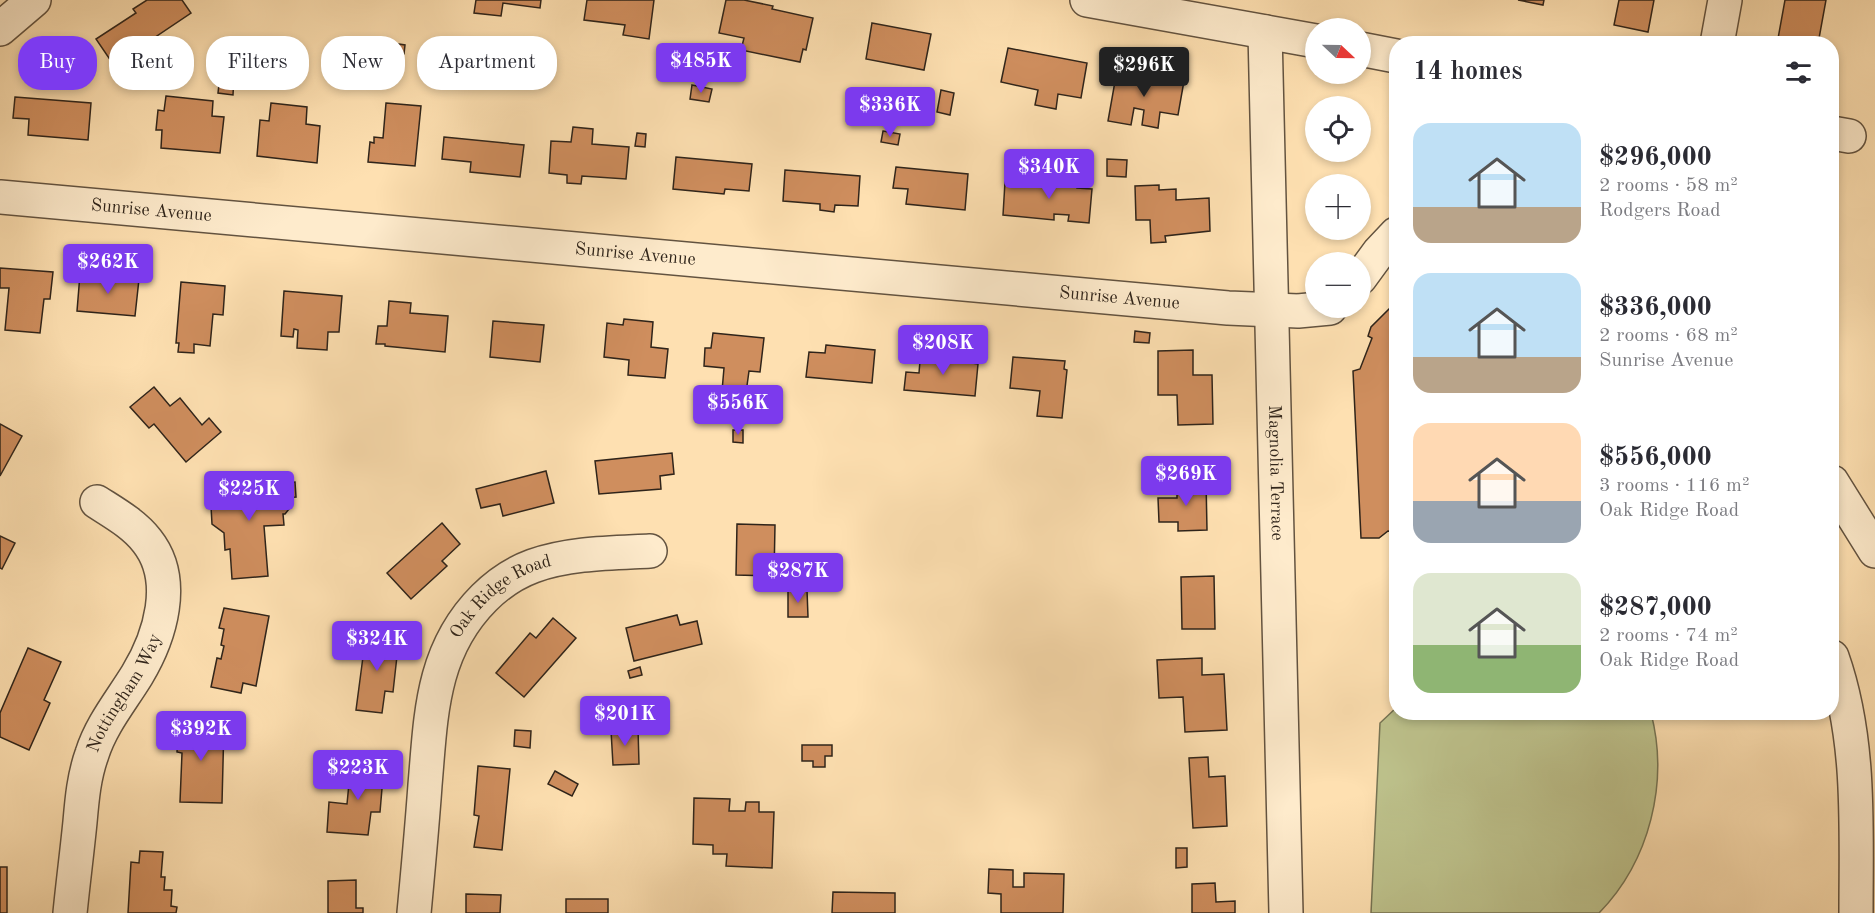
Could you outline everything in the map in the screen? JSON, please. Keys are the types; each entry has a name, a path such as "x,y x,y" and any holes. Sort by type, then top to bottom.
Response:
{"street":[{"path":"0,29 34,0"},
{"path":"1087,0 1305,39"},
{"path":"1718,36 1725,0"},
{"name":"Magnolia Terrace","path":"1265,32 1286,913"},
{"path":"1371,52 1389,55"},
{"name":"Sunrise Avenue","path":"0,197 1271,311 1305,310"},
{"path":"1371,263 1389,241"},
{"path":"1839,493 1875,551"},
{"name":"Nottingham Way","path":"70,913 82,798 91,754 102,730 145,660 159,626 163,604 160,571 152,548 135,529 97,502"},
{"name":"Oak Ridge Road","path":"414,913 434,698 445,656 464,621 494,588 510,576 531,567 572,557 650,551"},
{"path":"1839,676 1852,736 1865,856 1856,913"}],"green space":[{"path":"1389,715 1389,720 1652,720 1658,766 1651,819 1643,845 1617,892 1599,913 1371,913 1380,723"}],"building":[{"path":"147,0 182,0 191,13 157,36 109,36 109,58 97,38 136,13 133,9"},
{"path":"476,0 541,0 540,8 503,3 501,16 474,13"},
{"path":"587,0 654,0 649,39 623,35 625,25 584,20"},
{"path":"726,0 744,0 773,6 772,9 813,18 806,50 803,49 800,62 741,50 744,38 719,33"},
{"path":"1518,0 1544,0 1543,5"},
{"path":"1619,0 1654,0 1648,32 1614,25"},
{"path":"1785,0 1826,0 1819,36 1778,36"},
{"path":"872,23 931,34 924,70 866,59"},
{"path":"1008,48 1087,63 1081,98 1058,94 1056,109 1035,105 1038,90 1001,82"},
{"path":"1117,70 1184,81 1178,115 1160,112 1158,128 1142,125 1144,110 1134,108 1131,125 1108,121"},
{"path":"692,85 712,89 709,102 690,99"},
{"path":"218,90 233,90 233,95 218,93"},
{"path":"941,90 954,93 950,115 937,112"},
{"path":"166,96 213,101 212,116 224,117 220,153 161,148 162,130 156,130 158,110 164,111"},
{"path":"15,97 91,103 88,140 28,135 29,119 13,118"},
{"path":"271,103 307,107 306,124 320,126 317,163 257,156 260,120 269,121"},
{"path":"386,103 421,106 415,166 368,162 370,142 374,143 374,137 383,138"},
{"path":"573,127 593,129 592,144 629,147 626,179 582,176 581,184 567,183 567,175 549,173 551,141 571,142"},
{"path":"883,131 900,134 898,145 881,142"},
{"path":"637,133 646,134 645,147 635,146"},
{"path":"444,137 524,145 520,177 470,172 471,162 442,159"},
{"path":"676,157 752,164 749,191 725,189 724,194 673,189"},
{"path":"1107,159 1127,160 1126,177 1107,176"},
{"path":"896,167 968,174 965,210 906,204 908,189 893,188"},
{"path":"785,170 860,176 858,206 835,205 834,212 820,210 820,204 783,201"},
{"path":"1061,171 1078,173 1077,188 1092,189 1089,223 1068,221 1069,215 1054,214 1054,220 1003,215 1005,182 1042,185 1043,179 1050,179 1049,186 1060,187"},
{"path":"1159,185 1159,190 1176,189 1176,200 1209,198 1210,231 1165,236 1166,242 1151,243 1150,220 1136,220 1135,186"},
{"path":"0,268 53,272 50,299 44,299 40,333 5,330 9,288 0,288"},
{"path":"80,274 139,279 135,316 77,311"},
{"path":"181,282 225,286 223,315 213,314 210,346 194,344 194,353 178,352 179,343 176,343"},
{"path":"284,291 342,296 339,332 328,332 327,350 297,348 298,330 294,329 293,337 281,336"},
{"path":"389,301 411,303 410,313 448,316 445,352 376,344 378,326 387,326"},
{"path":"1389,309 1389,531 1379,538 1361,538 1353,371 1360,369 1372,338 1368,336 1371,327"},
{"path":"624,319 653,322 651,347 668,349 665,378 628,375 629,360 604,357 607,323 623,325"},
{"path":"493,321 544,325 540,362 490,357"},
{"path":"1135,331 1150,333 1149,343 1134,342"},
{"path":"713,333 764,338 760,372 749,371 746,393 722,391 724,368 704,366 705,348 711,348"},
{"path":"826,345 875,350 872,383 806,377 809,352 825,353"},
{"path":"921,349 936,351 936,357 978,364 975,396 904,390 906,372 919,373"},
{"path":"1193,350 1193,375 1212,375 1213,424 1178,425 1177,395 1158,395 1158,351"},
{"path":"1013,357 1065,361 1064,369 1067,370 1062,418 1037,416 1040,391 1010,388"},
{"path":"154,387 170,406 180,398 202,425 209,418 221,432 186,462 154,424 149,428 130,407"},
{"path":"0,424 22,436 0,476"},
{"path":"733,430 743,430 743,443 733,442"},
{"path":"672,453 674,474 660,476 661,489 599,494 595,461"},
{"path":"546,471 554,503 503,516 500,504 481,508 476,489"},
{"path":"1206,480 1207,530 1178,531 1178,522 1159,522 1158,498 1177,498 1177,481"},
{"path":"295,482 296,497 284,498 289,501 289,509 283,514 284,525 264,526 268,576 232,579 230,549 225,550 224,533 212,524 210,488"},
{"path":"442,523 460,544 442,561 447,566 411,599 387,573"},
{"path":"737,524 775,525 774,576 736,575"},
{"path":"0,536 15,543 2,569 0,568"},
{"path":"1214,576 1215,629 1182,629 1181,577"},
{"path":"807,590 808,617 788,617 788,591"},
{"path":"224,608 269,616 256,686 243,683 241,693 211,687 217,658 221,659 224,646 221,645 224,629 219,628"},
{"path":"677,615 680,625 697,621 702,644 634,661 626,628"},
{"path":"553,618 576,638 524,697 496,673 530,633 536,638"},
{"path":"366,634 399,638 393,692 385,691 382,713 356,710"},
{"path":"28,648 61,662 44,700 50,703 29,750 0,737 0,713"},
{"path":"1202,658 1202,675 1224,674 1227,730 1185,732 1183,697 1159,698 1157,660"},
{"path":"640,667 642,675 630,678 628,671"},
{"path":"179,723 224,724 222,803 180,802 182,753 177,752"},
{"path":"638,728 639,764 613,765 611,730"},
{"path":"515,730 531,731 530,748 514,746"},
{"path":"802,745 832,745 832,756 825,756 825,767 813,767 813,761 802,761"},
{"path":"1208,757 1209,777 1225,776 1227,826 1193,828 1189,758"},
{"path":"351,763 384,765 380,812 371,812 368,835 327,832 329,802 347,804"},
{"path":"478,766 510,769 502,850 474,847 479,816 474,815"},
{"path":"555,771 578,784 572,796 548,784"},
{"path":"694,798 730,799 729,811 745,811 746,802 759,802 759,812 774,812 772,868 726,866 727,854 713,854 713,845 693,844"},
{"path":"1176,848 1187,848 1187,867 1176,868"},
{"path":"140,851 163,852 161,877 165,877 164,890 172,890 171,906 177,907 176,913 128,913 131,862 139,863"},
{"path":"0,867 7,867 7,913 0,913"},
{"path":"989,869 1013,870 1013,887 1024,887 1024,873 1064,874 1063,913 1001,913 1001,894 988,893"},
{"path":"356,880 356,908 363,908 363,913 328,913 328,881"},
{"path":"1215,883 1216,902 1235,901 1235,913 1192,913 1192,884"},
{"path":"833,892 895,893 895,913 832,913"},
{"path":"466,894 501,895 500,913 466,913"},
{"path":"566,899 608,899 608,913 566,913"}]}
